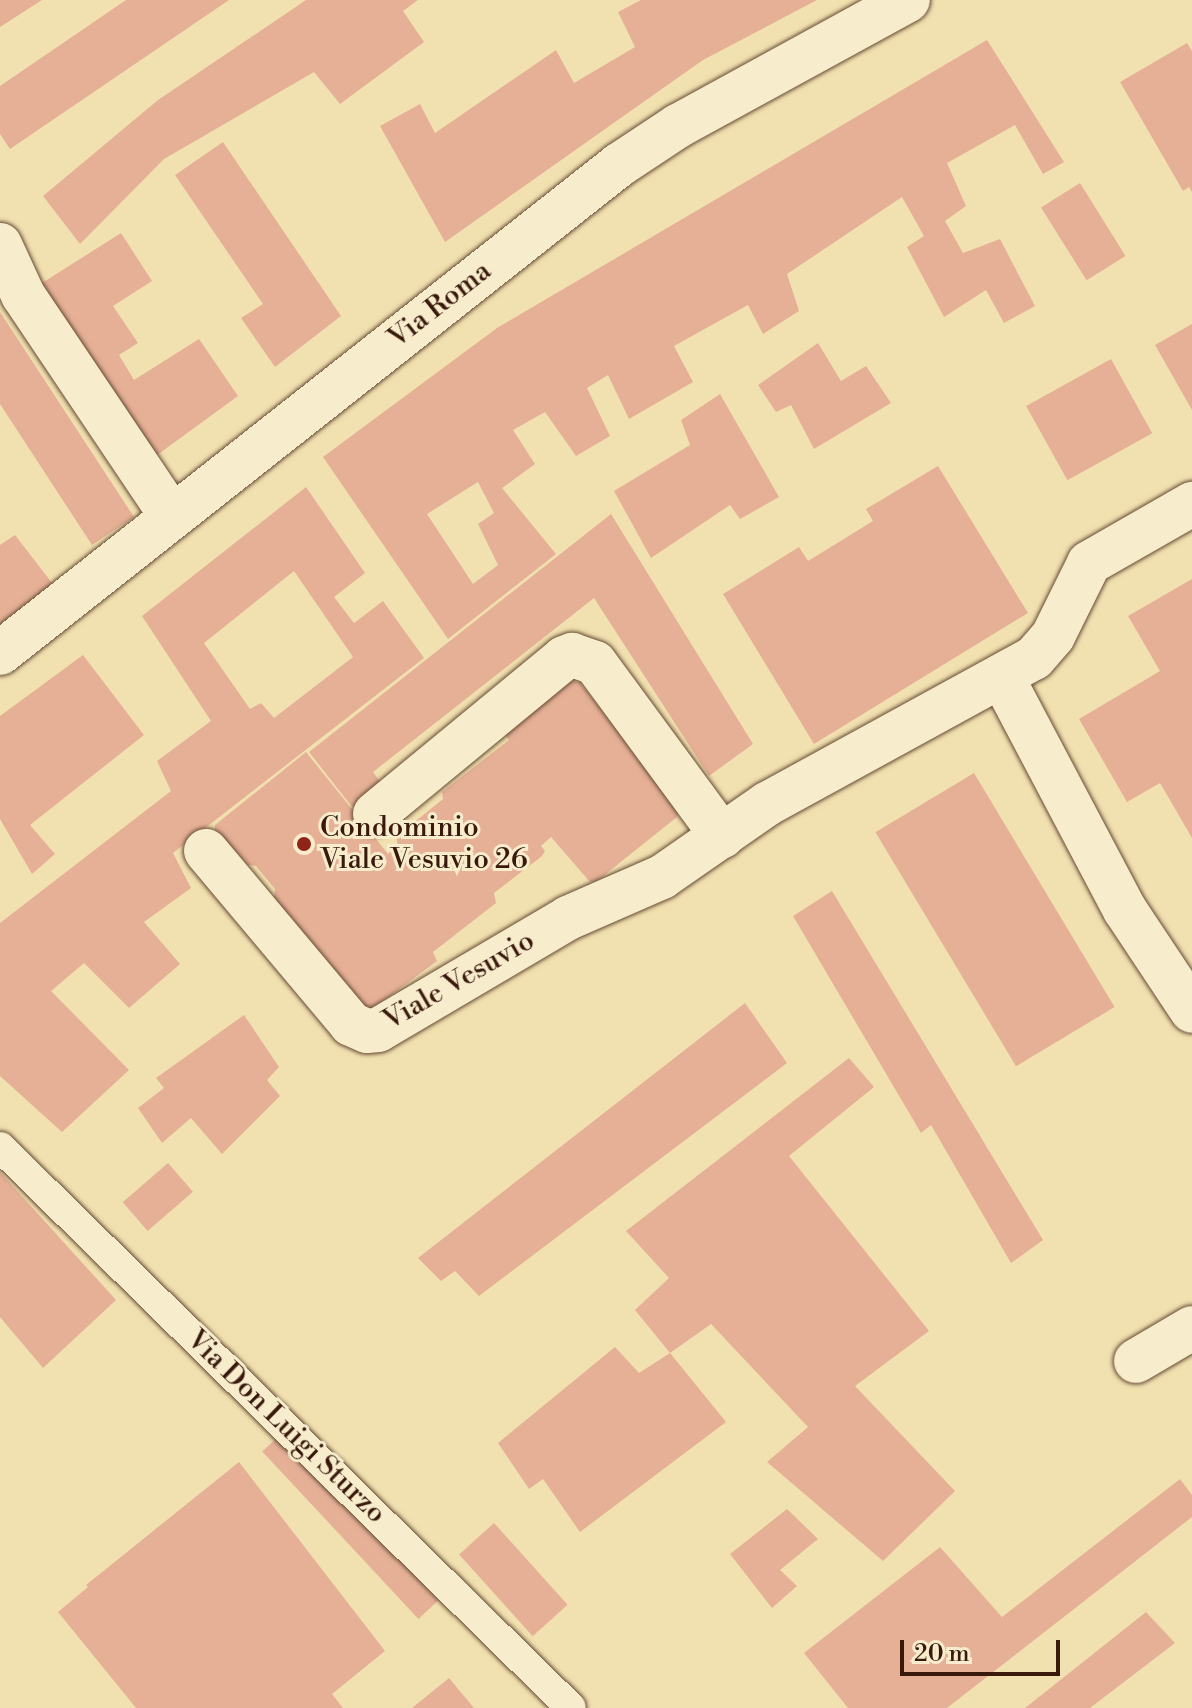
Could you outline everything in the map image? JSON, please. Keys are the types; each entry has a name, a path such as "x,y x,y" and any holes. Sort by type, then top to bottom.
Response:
{"street":[{"name":"Via Roma","path":"0,653 619,165 678,126 908,0"},
{"path":"0,245 23,295 172,517"},
{"name":"Viale Vesuvio","path":"206,851 351,1024 367,1031 378,1030 568,918 662,877 767,804 1002,677 1045,647 1089,563 1192,504"},
{"path":"375,814 564,658 572,655 595,663 722,836"},
{"path":"1002,677 1125,910 1192,1011"},
{"path":"1136,1361 1192,1328"}],"lane":[{"name":"Via Don Luigi Sturzo","path":"0,1147 571,1708"}],"building":[{"path":"0,0 42,0 0,27"},
{"path":"126,0 229,0 10,149 0,134 0,86"},
{"path":"306,0 418,0 403,11 424,42 340,104 314,72 164,159 80,244 43,196 158,100"},
{"path":"641,0 817,0 703,60 445,242 380,126 420,104 435,133 556,50 574,83 635,47 618,12"},
{"path":"987,40 1064,162 1043,174 1015,125 947,163 966,206 945,221 963,253 1000,239 1035,306 1004,323 986,290 944,317 907,247 924,236 902,197 787,274 799,311 763,334 748,305 674,346 693,382 629,419 608,375 587,388 610,436 576,456 545,412 513,430 535,464 502,488 556,554 448,639 323,457 497,328","holes":["478,482 494,513 478,524 498,565 473,584 427,514"]},
{"path":"1187,43 1192,51 1192,192 1189,187 1183,191 1120,82"},
{"path":"223,142 341,316 275,367 241,318 263,304 175,175"},
{"path":"1080,183 1126,256 1087,280 1041,207"},
{"path":"121,233 152,281 113,306 138,343 119,355 134,380 199,339 238,396 142,466 31,290"},
{"path":"0,312 134,517 92,545 0,404"},
{"path":"1192,324 1192,410 1155,345"},
{"path":"818,343 841,381 866,366 891,403 814,449 791,405 776,412 758,385"},
{"path":"1111,359 1152,433 1067,480 1026,406"},
{"path":"720,394 779,497 740,519 730,505 651,558 614,491 690,445 681,420"},
{"path":"938,466 1028,613 814,744 723,594 799,547 808,561 873,521 866,509"},
{"path":"306,487 365,573 334,597 354,623 383,601 424,658 173,853 191,888 144,922 180,964 129,1008 84,963 51,991 129,1070 62,1132 0,1076 0,923 171,791 157,761 211,721 142,616","holes":["294,571 353,657 274,718 261,703 250,709 204,643"]},
{"path":"611,514 753,744 709,776 594,598 373,772 382,784 352,807 309,752"},
{"path":"15,535 52,583 0,629 0,545"},
{"path":"1192,579 1192,838 1160,783 1127,802 1079,719 1160,671 1128,616"},
{"path":"83,655 144,735 30,825 55,854 32,874 0,819 0,716"},
{"name":"Condominio Viale Vesuvio 26","path":"570,681 580,683 680,806 677,817 597,881 590,882 551,837 541,846 545,851 542,856 494,893 496,903 433,952 437,961 372,1009 360,1009 274,897 275,889 256,866 248,865 215,830 215,825 306,752 388,854 398,846 396,837 443,799 442,792 509,740 503,733"},
{"path":"974,773 1115,1007 1016,1066 875,832"},
{"path":"832,891 1043,1240 1011,1263 931,1125 921,1133 793,916"},
{"path":"745,1003 787,1063 479,1296 455,1271 441,1281 418,1258"},
{"path":"244,1015 279,1067 267,1080 280,1096 222,1154 191,1118 162,1143 138,1108 164,1088 156,1078"},
{"path":"849,1058 874,1087 789,1156 929,1331 855,1386 955,1491 883,1561 767,1462 808,1427 711,1324 670,1353 635,1310 669,1278 626,1231"},
{"path":"168,1163 193,1192 148,1231 123,1202"},
{"path":"0,1172 116,1300 43,1368 0,1317"},
{"path":"615,1347 639,1373 670,1353 726,1422 580,1532 543,1479 529,1489 498,1443"},
{"path":"282,1433 438,1600 418,1619 262,1451"},
{"path":"239,1462 385,1651 332,1694 343,1708 136,1708 58,1612 88,1587 86,1585"},
{"path":"1180,1479 1192,1495 1192,1517 947,1708 848,1708 804,1653 940,1547 1002,1617"},
{"path":"787,1509 818,1539 780,1570 797,1586 772,1608 730,1554"},
{"path":"494,1523 568,1605 533,1636 459,1554"},
{"path":"1146,1612 1175,1643 1090,1708 1025,1708"},
{"path":"449,1678 474,1708 412,1708"}],"place":[{"name":"Condominio Viale Vesuvio 26","path":"304,844"}]}
